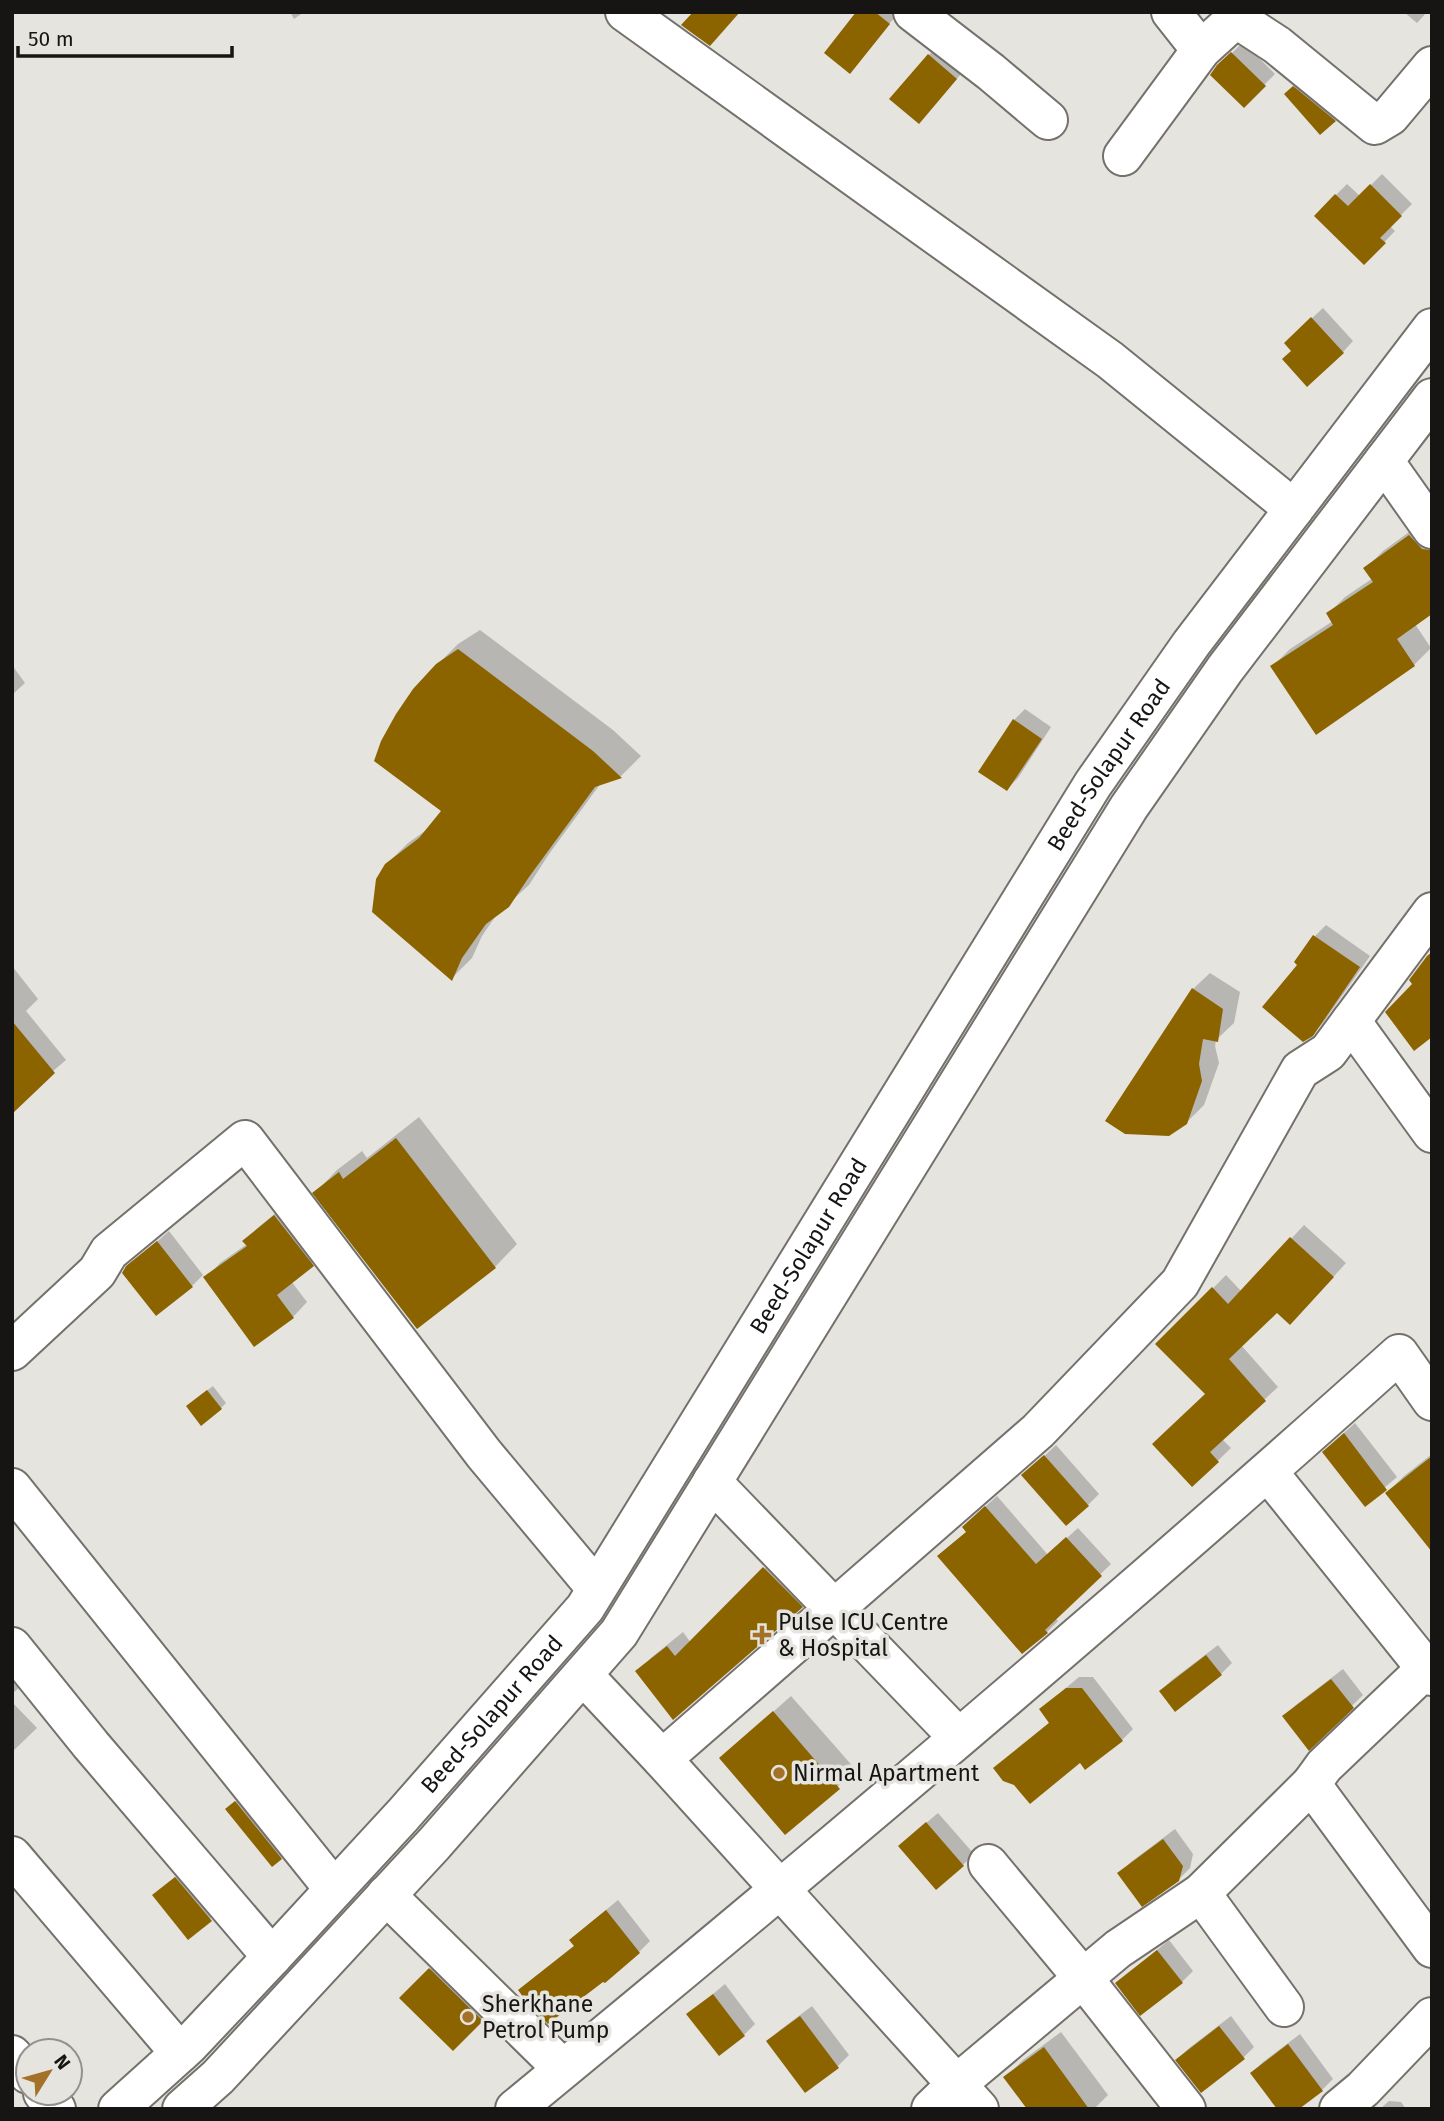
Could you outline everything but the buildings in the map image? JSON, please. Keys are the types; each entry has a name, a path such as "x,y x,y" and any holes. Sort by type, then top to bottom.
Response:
{"street":[{"path":"625,12 651,24 1110,360 1294,509"},
{"path":"913,12 1048,120"},
{"path":"1171,12 1201,50"},
{"path":"1124,156 1201,50 1240,15 1375,125 1390,116 1432,66"},
{"name":"Beed-Solapur Road","path":"118,2109 180,2053 272,1957 402,1815 584,1608 1093,784 1191,644 1432,328"},
{"name":"Beed-Solapur Road","path":"182,2109 218,2077 434,1844 619,1633 1129,807 1225,669 1432,398"},
{"path":"1384,461 1432,528"},
{"path":"662,1759 1038,1431 1180,1283 1300,1070 1328,1052 1432,912"},
{"path":"1351,1021 1432,1133"},
{"path":"12,1351 97,1272 109,1252 245,1140 484,1454 596,1588"},
{"path":"514,2109 958,1737 1268,1472 1399,1354 1432,1401"},
{"path":"583,1675 780,1888 956,2100 1083,1978 1118,1949 1201,1893 1311,1784 1324,1766 1430,1669 1268,1472"},
{"path":"712,1482 958,1737"},
{"path":"12,1488 334,1889"},
{"path":"12,1647 91,1745 272,1957"},
{"path":"1311,1784 1432,1948"},
{"path":"12,1856 180,2053"},
{"path":"988,1864 1083,1978 1186,2109"},
{"path":"1201,1893 1284,2007"},
{"path":"386,1895 563,2069"},
{"path":"1339,2109 1363,2090 1432,2017"}],"place":[{"name":"Pulse ICU Centre & Hospital","path":"762,1635"},
{"name":"Nirmal Apartment","path":"779,1773"},
{"name":"Sherkhane Petrol Pump","path":"468,2017"}]}
